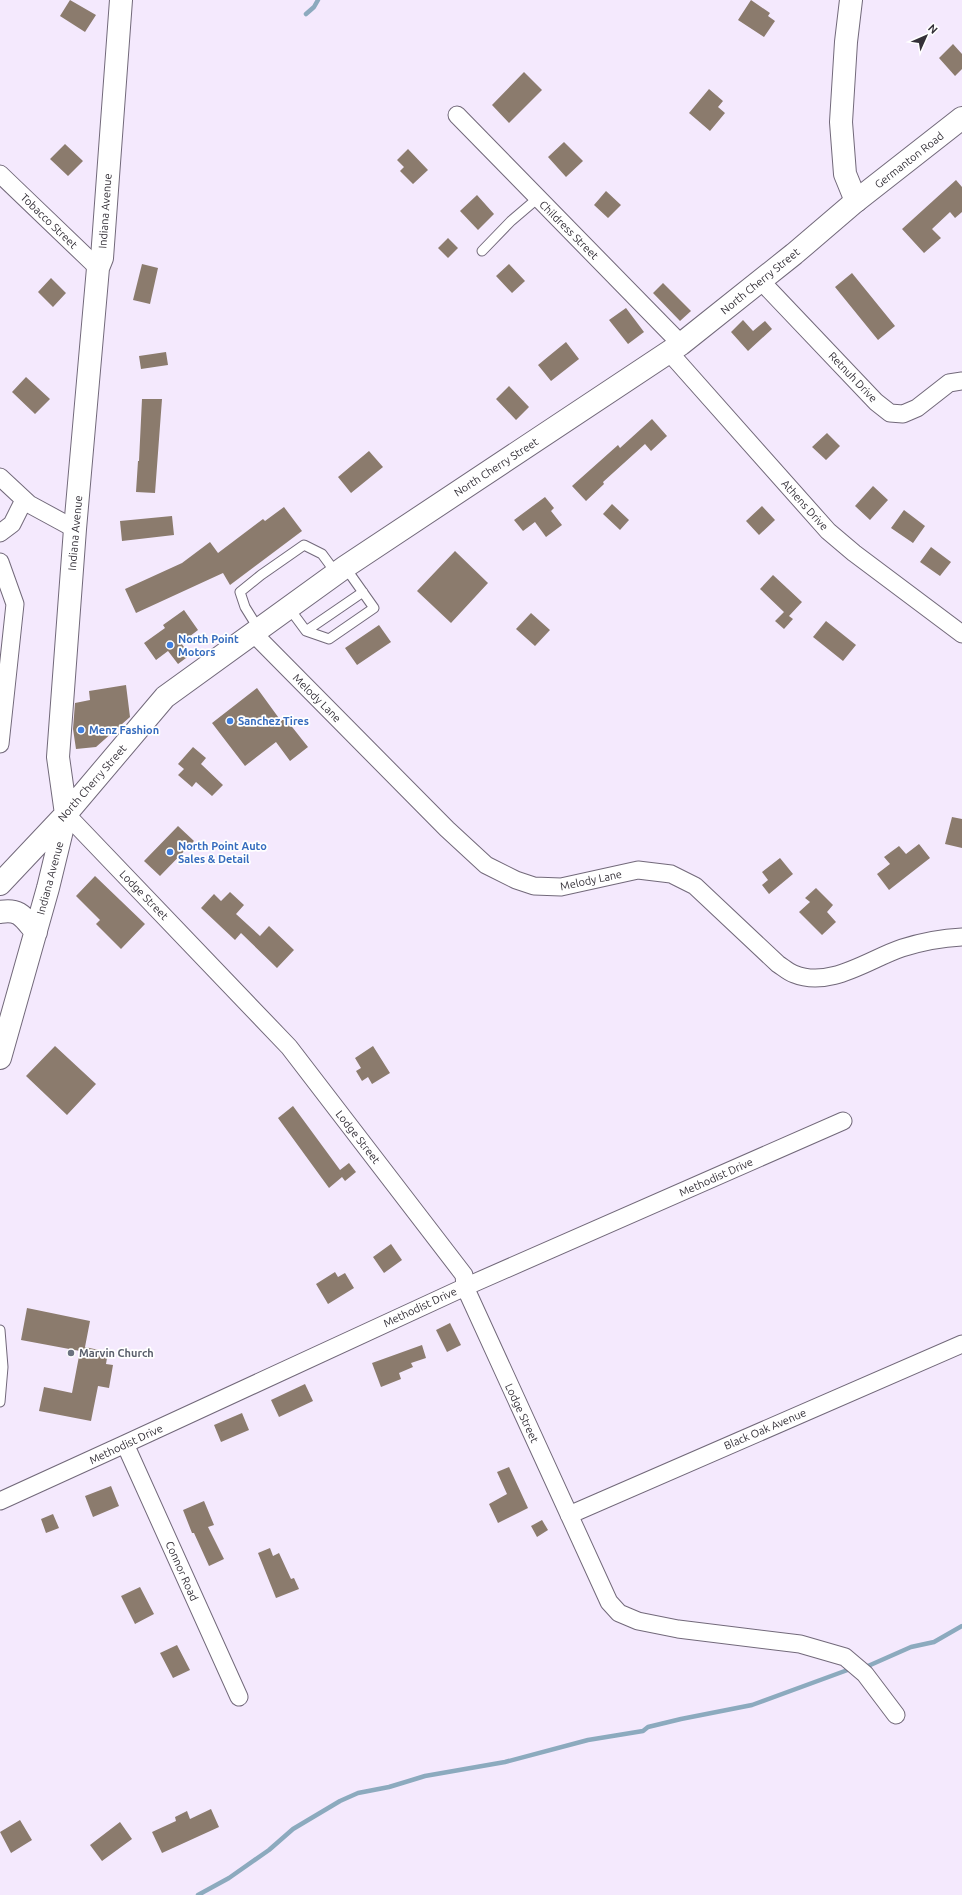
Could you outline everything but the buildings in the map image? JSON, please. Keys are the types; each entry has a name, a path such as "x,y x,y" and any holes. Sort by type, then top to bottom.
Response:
{"main road":[{"name":"Indiana Avenue","path":"0,1058 48,888 66,814 58,757 75,529 98,268 102,258 121,0"},
{"path":"851,0 846,42 841,122 845,174 856,201"},
{"name":"Germanton Road","path":"856,201 962,118"},
{"name":"North Cherry Street","path":"0,884 66,814 165,697 255,630 340,570 675,348 761,281 856,201"},
{"path":"0,912 8,911 20,913 36,932"}],"street":[{"name":"Childress Street","path":"457,115 538,198 675,348"},
{"name":"Tobacco Street","path":"0,174 98,268"},
{"name":"Retnuh Drive","path":"761,281 876,402 890,413 903,414 917,408 949,383 962,381"},
{"name":"Athens Drive","path":"675,348 828,531 854,553 962,634"},
{"path":"0,477 29,504 75,529"},
{"path":"0,534 12,524 24,500"},
{"path":"0,562 15,604 0,744"},
{"name":"Melody Lane","path":"255,630 447,829 486,865 516,880 534,886 554,888 638,870 671,874 695,886 778,964 794,974 815,978 834,976 901,949 924,942 962,936"},
{"name":"Lodge Street","path":"66,814 290,1047 464,1275 464,1287 609,1602 619,1613 638,1621 678,1629 800,1644 845,1657 865,1674 896,1714"},
{"name":"Methodist Drive","path":"0,1501 464,1287 843,1121"},
{"name":"Black Oak Avenue","path":"569,1515 962,1344"},
{"name":"Connor Road","path":"126,1444 238,1697"}],"lane":[{"path":"482,251 510,221 538,198"},
{"path":"255,630 240,592 261,575 304,545 310,546 322,554 340,570 363,592 374,608 329,639 306,631 288,607"},
{"path":"306,631 363,592"},
{"path":"0,1330 3,1367 0,1402"}],"waterway":[{"path":"306,14 314,7 318,0"},
{"path":"862,1667 868,1666 911,1647 934,1642 962,1626"},
{"path":"198,1895 229,1878 269,1850 293,1829 340,1801 358,1793 389,1787 425,1776 505,1762 588,1740 643,1731 648,1727 681,1719 752,1705 853,1668"}],"place":[{"name":"North Point Motors","path":"170,645"},
{"name":"Sanchez Tires","path":"230,721"},
{"name":"Menz Fashion","path":"81,730"},
{"name":"North Point Auto Sales & Detail","path":"170,852"},
{"name":"Marvin Church","path":"71,1353"}]}
